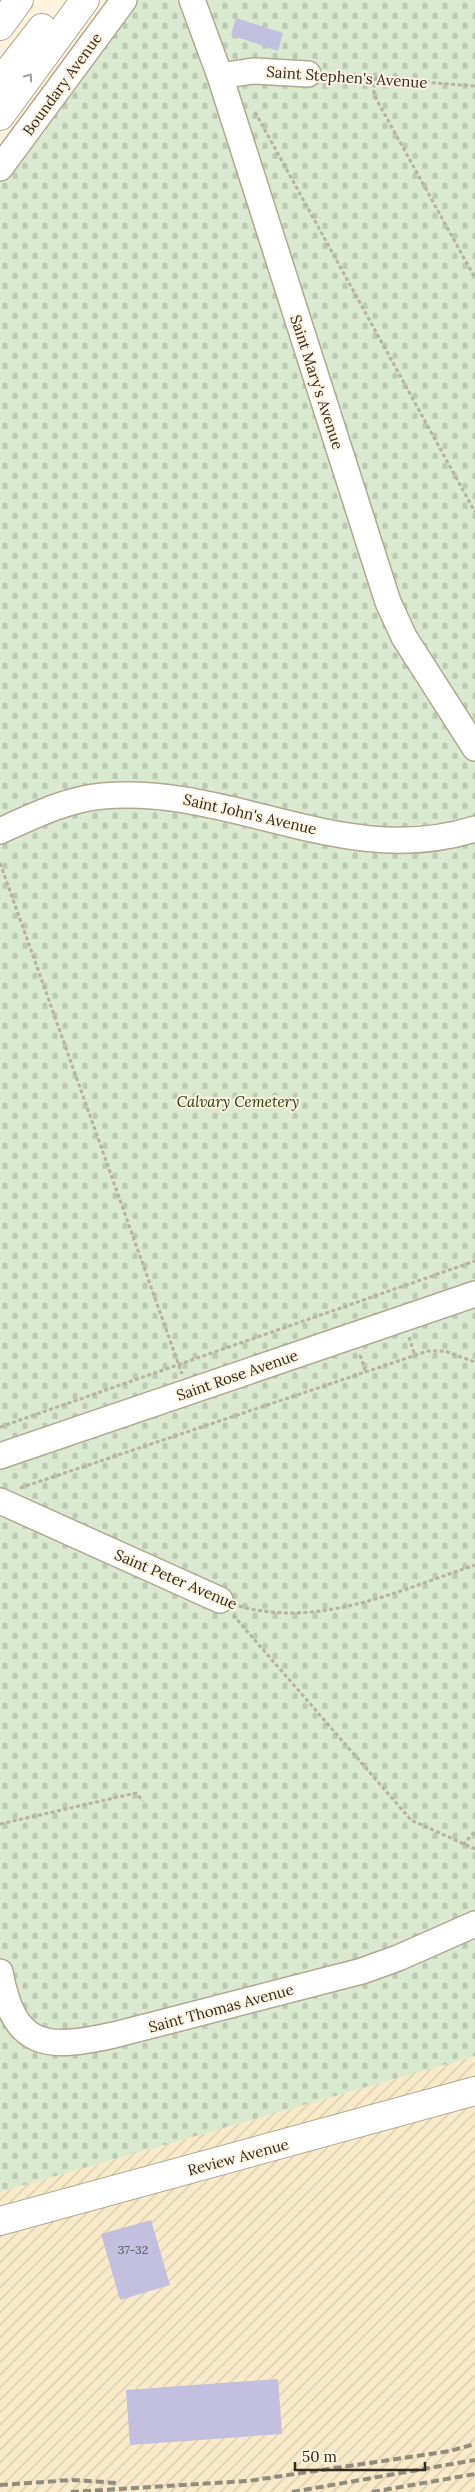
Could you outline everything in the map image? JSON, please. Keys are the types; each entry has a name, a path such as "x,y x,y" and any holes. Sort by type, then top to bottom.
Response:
{"main road":[{"path":"0,26 19,0"},
{"path":"0,82 64,0"},
{"path":"0,116 85,0"},
{"name":"Review Avenue","path":"0,2221 475,2091"}],"lane":[{"name":"Boundary Avenue","path":"0,168 124,0"},
{"name":"Saint Mary's Avenue","path":"192,0 220,76 388,602 404,637 475,748"},
{"name":"Saint Stephen's Avenue","path":"220,76 253,71 308,74"},
{"name":"Saint John's Avenue","path":"0,830 48,810 82,799 142,794 208,802 317,831 369,839 408,842 475,829"},
{"name":"Saint Rose Avenue","path":"0,1456 475,1294"},
{"path":"443,1305 475,1315"},
{"name":"Saint Peter Avenue","path":"9,1495 220,1600"},
{"name":"Saint Thomas Avenue","path":"0,1972 9,2010 24,2030 43,2042 78,2042 114,2036 362,1971 398,1958 475,1924"}],"path":[{"name":"Saint Stephen's Avenue","path":"308,74 374,77 475,86"},
{"path":"374,77 374,94 475,278"},
{"path":"251,105 475,512"},
{"path":"0,863 180,1366"},
{"path":"0,1427 180,1366 475,1261"},
{"path":"9,1495 428,1351 445,1351 475,1362"},
{"name":"Saint Peter Avenue","path":"220,1600 268,1613 308,1613 368,1601 475,1565"},
{"path":"220,1600 410,1820 475,1849"},
{"path":"0,1824 136,1793 143,1800"},
{"path":"463,1844 475,1832"}],"shaded area":[{"path":"475,2056 475,2492 0,2492 0,2192"}],"green space":[{"name":"Calvary Cemetery","path":"109,0 475,0 475,2056 0,2192 0,147"}],"building":[{"path":"236,18 283,33 278,51 231,35"},
{"path":"151,2220 170,2285 120,2300 101,2234"},
{"path":"278,2379 282,2434 130,2445 126,2390"}],"railway":[{"path":"71,2492 248,2481 450,2451 475,2444"},
{"path":"292,2492 475,2460"},
{"path":"372,2492 475,2474"},
{"path":"0,2485 72,2480 117,2483"}]}
